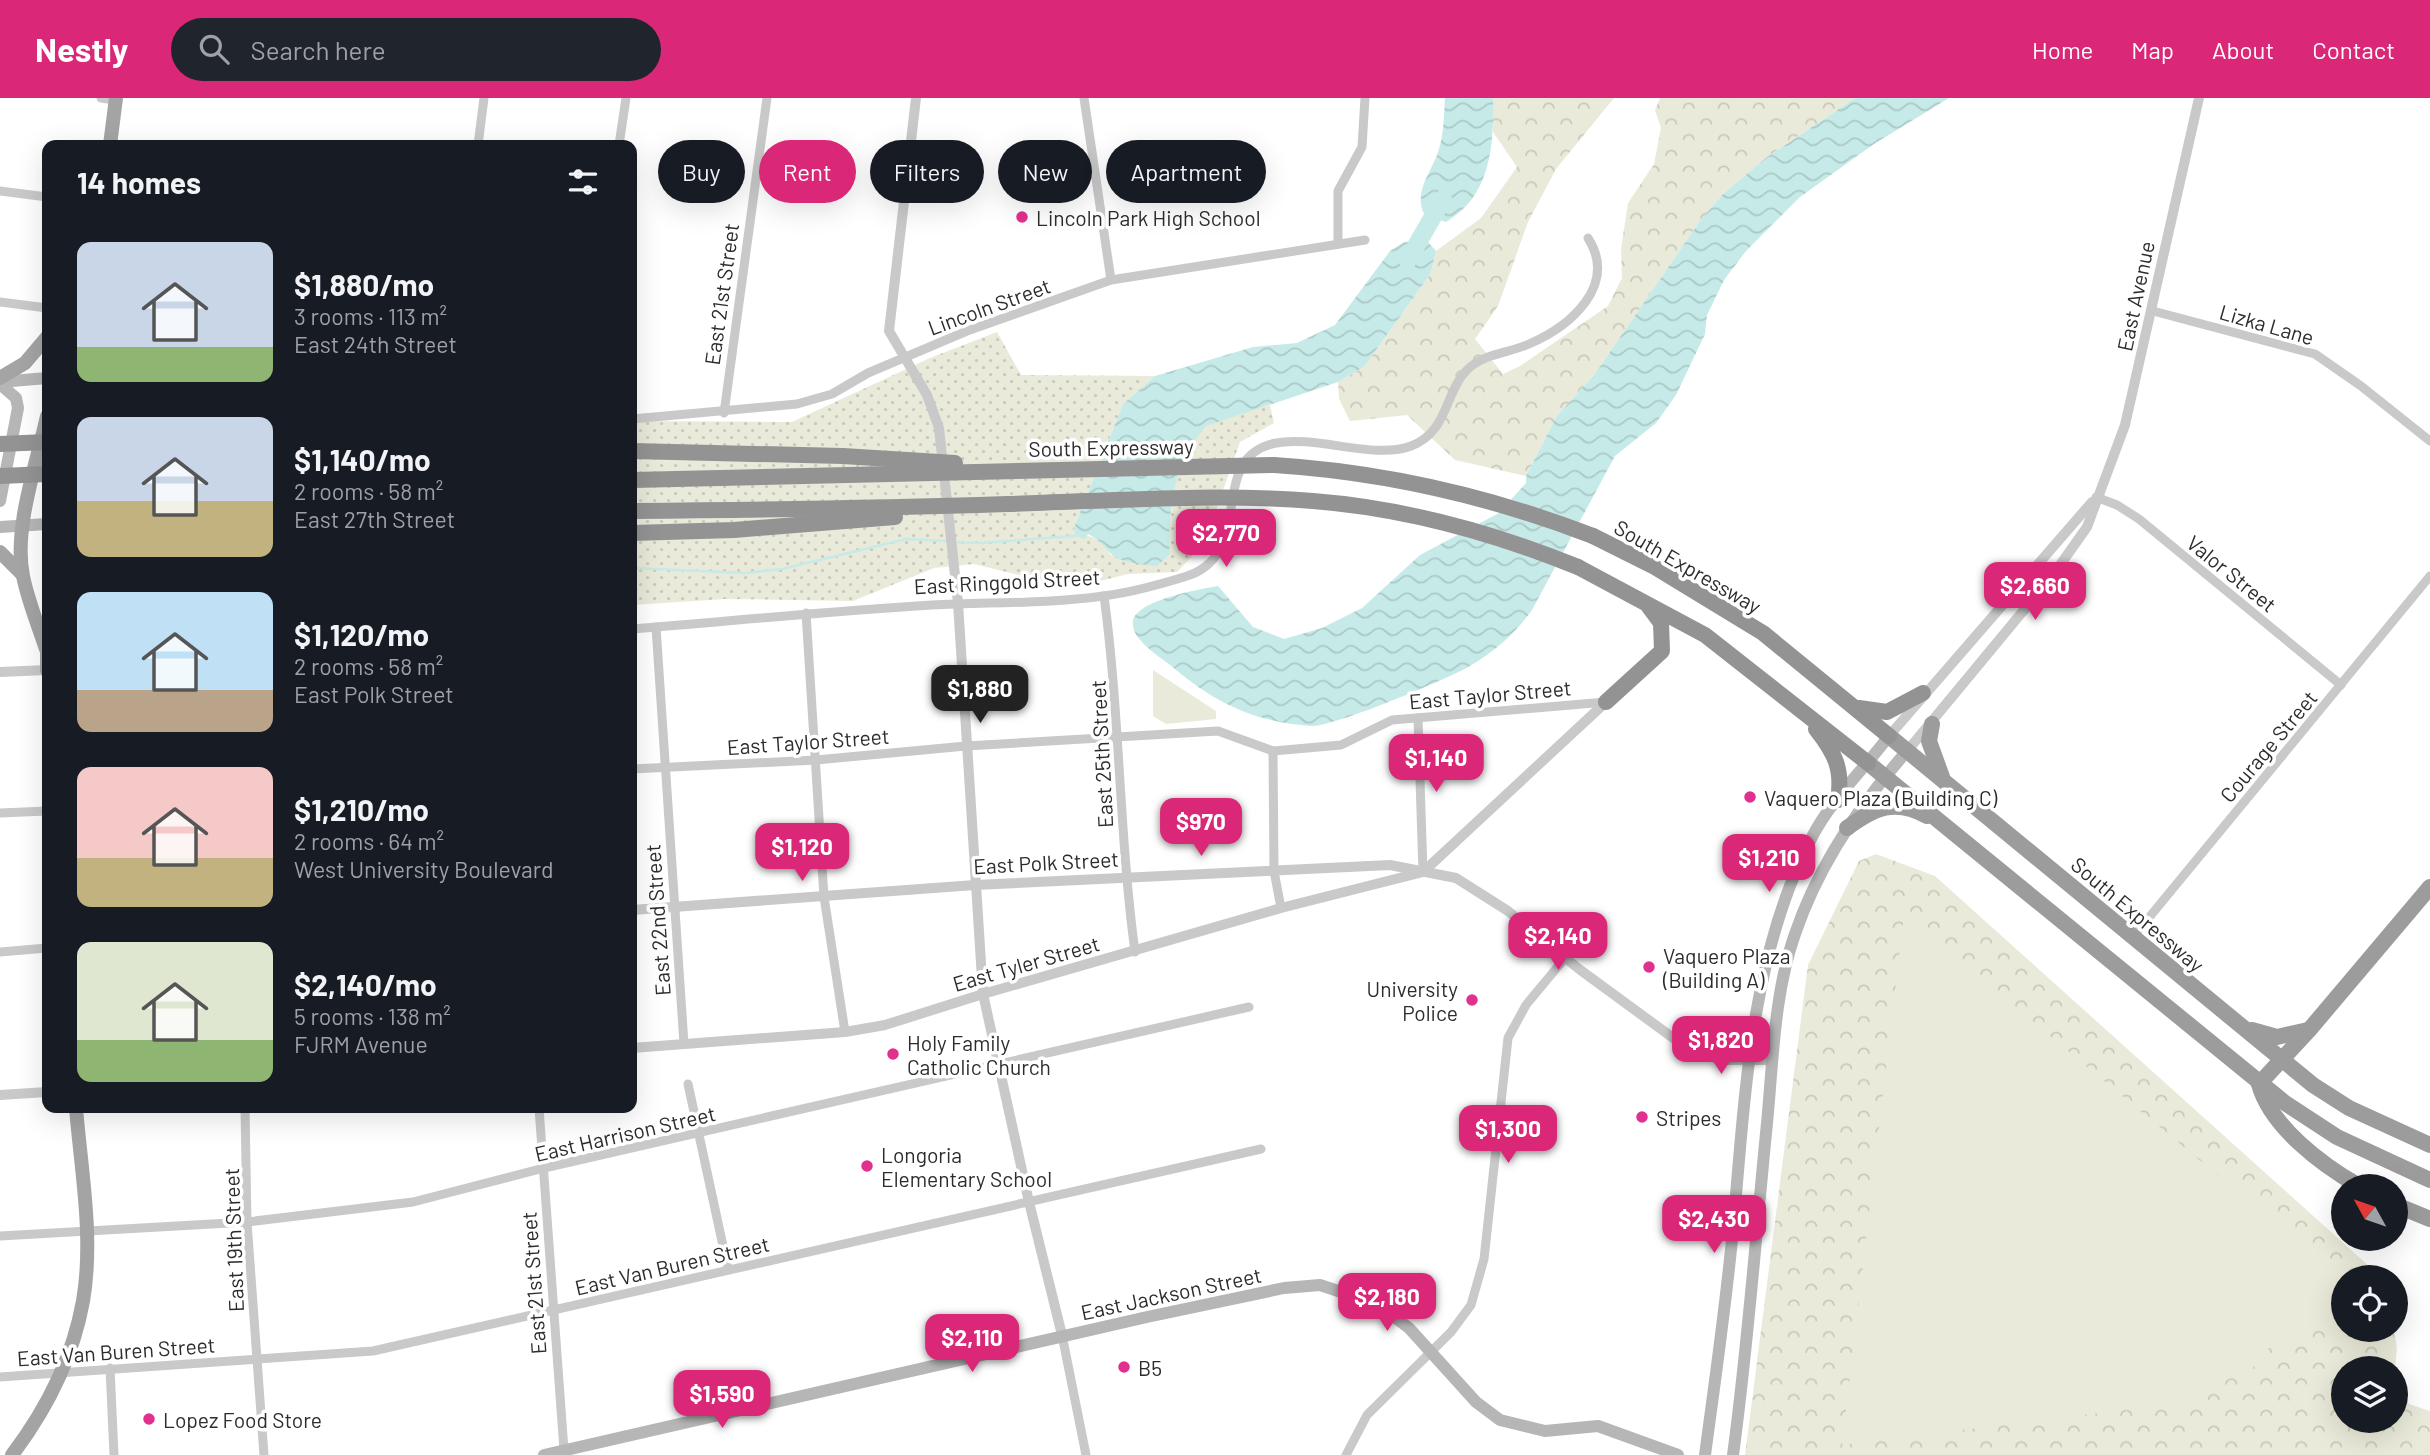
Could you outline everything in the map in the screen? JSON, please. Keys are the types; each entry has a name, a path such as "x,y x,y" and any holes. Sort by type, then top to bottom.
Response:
{"highway":[{"path":"0,444 42,442"},
{"path":"637,451 843,456 1058,469"},
{"name":"South Expressway","path":"637,481 1274,465 1364,473 1484,498 1593,536 1711,600 1763,634 1908,750 2282,1060 2349,1108 2430,1145"},
{"path":"0,476 42,474"},
{"path":"637,511 1239,498 1360,507 1469,529 1578,567 1705,635 1953,830 2259,1084 2337,1137 2430,1180"},
{"path":"637,533 734,530 1093,502"},
{"path":"1605,702 1662,651 1661,623 1646,602"},
{"path":"1854,706 1886,712 1923,693"},
{"path":"1802,710 1835,754 1840,768 1838,800"},
{"path":"1932,724 1929,741 1943,779"},
{"path":"1847,828 1866,814 1891,805 1921,813 1953,830"},
{"path":"2259,1084 2310,1029 2430,887"},
{"path":"2234,1021 2259,1033 2277,1037 2310,1029"},
{"path":"2259,1084 2264,1102 2317,1156 2342,1174"},
{"path":"2408,1210 2430,1219"}],"main road":[{"path":"110,140 111,99"},
{"path":"0,382 26,363 42,343"},
{"path":"0,382 42,378"},
{"path":"0,382 16,398 18,408 0,501"},
{"path":"42,439 23,525 22,574 42,632"},
{"path":"0,527 42,524"},
{"path":"0,552 22,574"},
{"path":"1705,1455 1726,1299 1751,1059 1766,961 1784,901 1813,834 1889,736"},
{"path":"1733,1455 1773,1060 1786,965 1794,936 1847,828 1885,776 1908,750"},
{"path":"12,1455 47,1402 61,1372 83,1300 85,1231 76,1113"},
{"name":"East Jackson Street","path":"544,1455 1062,1335 1284,1288 1320,1285 1377,1304 1409,1328 1476,1402 1500,1420 1545,1431 1598,1426 1678,1455"}],"street":[{"path":"479,140 484,98"},
{"path":"621,140 625,98"},
{"name":"East 21st Street","path":"724,413 767,98"},
{"path":"916,98 888,331 927,395 939,428 958,603 983,994 1029,1202 1062,1335 1086,1455"},
{"path":"1084,98 1111,280"},
{"path":"1338,244 1338,191 1362,147 1365,98"},
{"name":"East Avenue","path":"1908,750 2062,564 2087,527 2125,425 2153,311 2199,98"},
{"path":"0,191 42,196"},
{"name":"East Ringgold Street","path":"637,629 806,613 1104,596 1185,577 1212,563 1226,537 1235,481 1242,468 1263,448 1277,442 1388,450 1413,445 1425,439 1446,413 1458,381 1475,363 1528,344 1556,330 1592,296 1597,284 1599,260 1588,238"},
{"name":"Lincoln Street","path":"637,419 724,413 797,404 832,394 904,356 1111,280 1365,240"},
{"path":"0,302 42,307"},
{"name":"Lizka Lane","path":"2153,311 2315,354 2361,386 2430,441"},
{"name":"East Avenue","path":"1889,736 1923,693 2096,497"},
{"name":"Valor Street","path":"2096,497 2139,519 2342,685"},
{"name":"Courage Street","path":"2133,937 2430,576"},
{"name":"East 25th Street","path":"1104,596 1114,670 1125,877 1135,952"},
{"path":"806,613 824,897 845,1032"},
{"name":"East 22nd Street","path":"656,627 684,1044"},
{"path":"0,672 42,670"},
{"path":"1423,872 1605,702"},
{"name":"East Taylor Street","path":"637,769 816,760 966,746 1218,731 1273,751 1341,746 1392,720 1605,702"},
{"path":"1418,718 1423,872"},
{"path":"1273,751 1274,870 1281,908"},
{"path":"0,813 42,811"},
{"name":"East Polk Street","path":"637,910 975,885 1390,865 1456,878 1507,911 1565,958 1680,1043 1720,1060 1773,1060"},
{"name":"East Tyler Street","path":"637,1048 845,1032 886,1026 983,994 1281,908 1423,872"},
{"path":"0,952 42,948"},
{"path":"1346,1455 1367,1415 1451,1332 1471,1305 1484,1259 1508,1038 1526,1005 1565,958"},
{"name":"East Harrison Street","path":"0,1236 247,1222 413,1202 544,1168 1249,1007"},
{"path":"688,1083 728,1269"},
{"path":"0,1096 42,1092"},
{"name":"East 19th Street","path":"245,1113 247,1222 264,1455"},
{"name":"East 21st Street","path":"539,1113 564,1452"},
{"name":"East Van Buren Street","path":"0,1377 373,1350 1261,1149"},
{"path":"110,1368 114,1455"}],"green space":[{"path":"1493,98 1614,98 1556,169 1528,222 1498,306 1475,339 1503,374 1520,366 1608,306 1622,278 1621,249 1628,203 1654,164 1661,128 1655,110 1660,98 1855,98 1767,157 1724,193 1702,218 1594,375 1556,417 1526,476 1455,460 1407,415 1350,421 1339,399 1338,382 1364,367 1431,273 1436,251 1481,218 1517,167 1493,132"},
{"path":"997,332 1021,375 1155,376 1123,404 1075,525 1074,535 1087,535 1096,539 1111,555 1170,554 1172,503 1180,465 1196,435 1207,425 1270,405 1274,423 1240,442 1204,544 1177,572 1128,574 1073,588 974,564 934,568 853,601 725,599 637,605 637,421 792,422 930,358"},
{"path":"1153,670 1216,711 1216,719 1166,724 1153,716"},
{"path":"1876,854 1935,876 2331,1232 2331,1251 2352,1251 2368,1265 2331,1265 2331,1342 2396,1342 2396,1356 2331,1356 2331,1433 2408,1433 2408,1403 2430,1411 2430,1455 1745,1455 1808,965 1859,861"},
{"path":"1904,915 2331,1269 2331,1322 2265,1350 2265,1361 2180,1403 1842,1445"}],"water":[{"path":"1445,98 1493,98 1490,151 1481,184 1461,211 1446,222 1424,214 1421,205 1422,189 1441,143"},
{"path":"1855,98 1949,98 1874,144 1800,197 1746,251 1724,280 1707,315 1705,334 1676,395 1656,423 1615,456 1532,610 1512,634 1488,654 1470,666 1416,691 1342,719 1312,726 1271,720 1235,708 1185,677 1140,640 1133,621 1145,607 1170,597 1218,586 1253,627 1284,639 1322,628 1362,608 1420,555 1499,513 1526,483 1526,476 1556,417 1594,375 1702,218 1724,193 1767,157"},
{"path":"1427,241 1436,251 1431,273 1364,367 1338,382 1206,426 1195,440 1180,470 1172,502 1170,554 1157,566 1119,559 1088,534 1085,539 1074,536 1075,525 1123,404 1155,376 1253,347 1297,343 1335,325 1390,251 1404,242"}],"waterway":[{"path":"1408,260 1443,199"},
{"path":"953,542 981,543 1074,536"},
{"path":"637,568 745,573 782,569 906,539 947,541"}],"place":[{"name":"Lincoln Park High School","path":"1022,217"},
{"name":"Vaquero Plaza (Building C)","path":"1750,797"},
{"name":"Vaquero Plaza (Building A)","path":"1649,967"},
{"name":"University Police","path":"1472,1000"},
{"name":"Holy Family Catholic Church","path":"893,1054"},
{"name":"Stripes","path":"1642,1117"},
{"name":"Longoria Elementary School","path":"867,1166"},
{"name":"B5","path":"1124,1367"},
{"name":"Lopez Food Store","path":"149,1419"}]}
